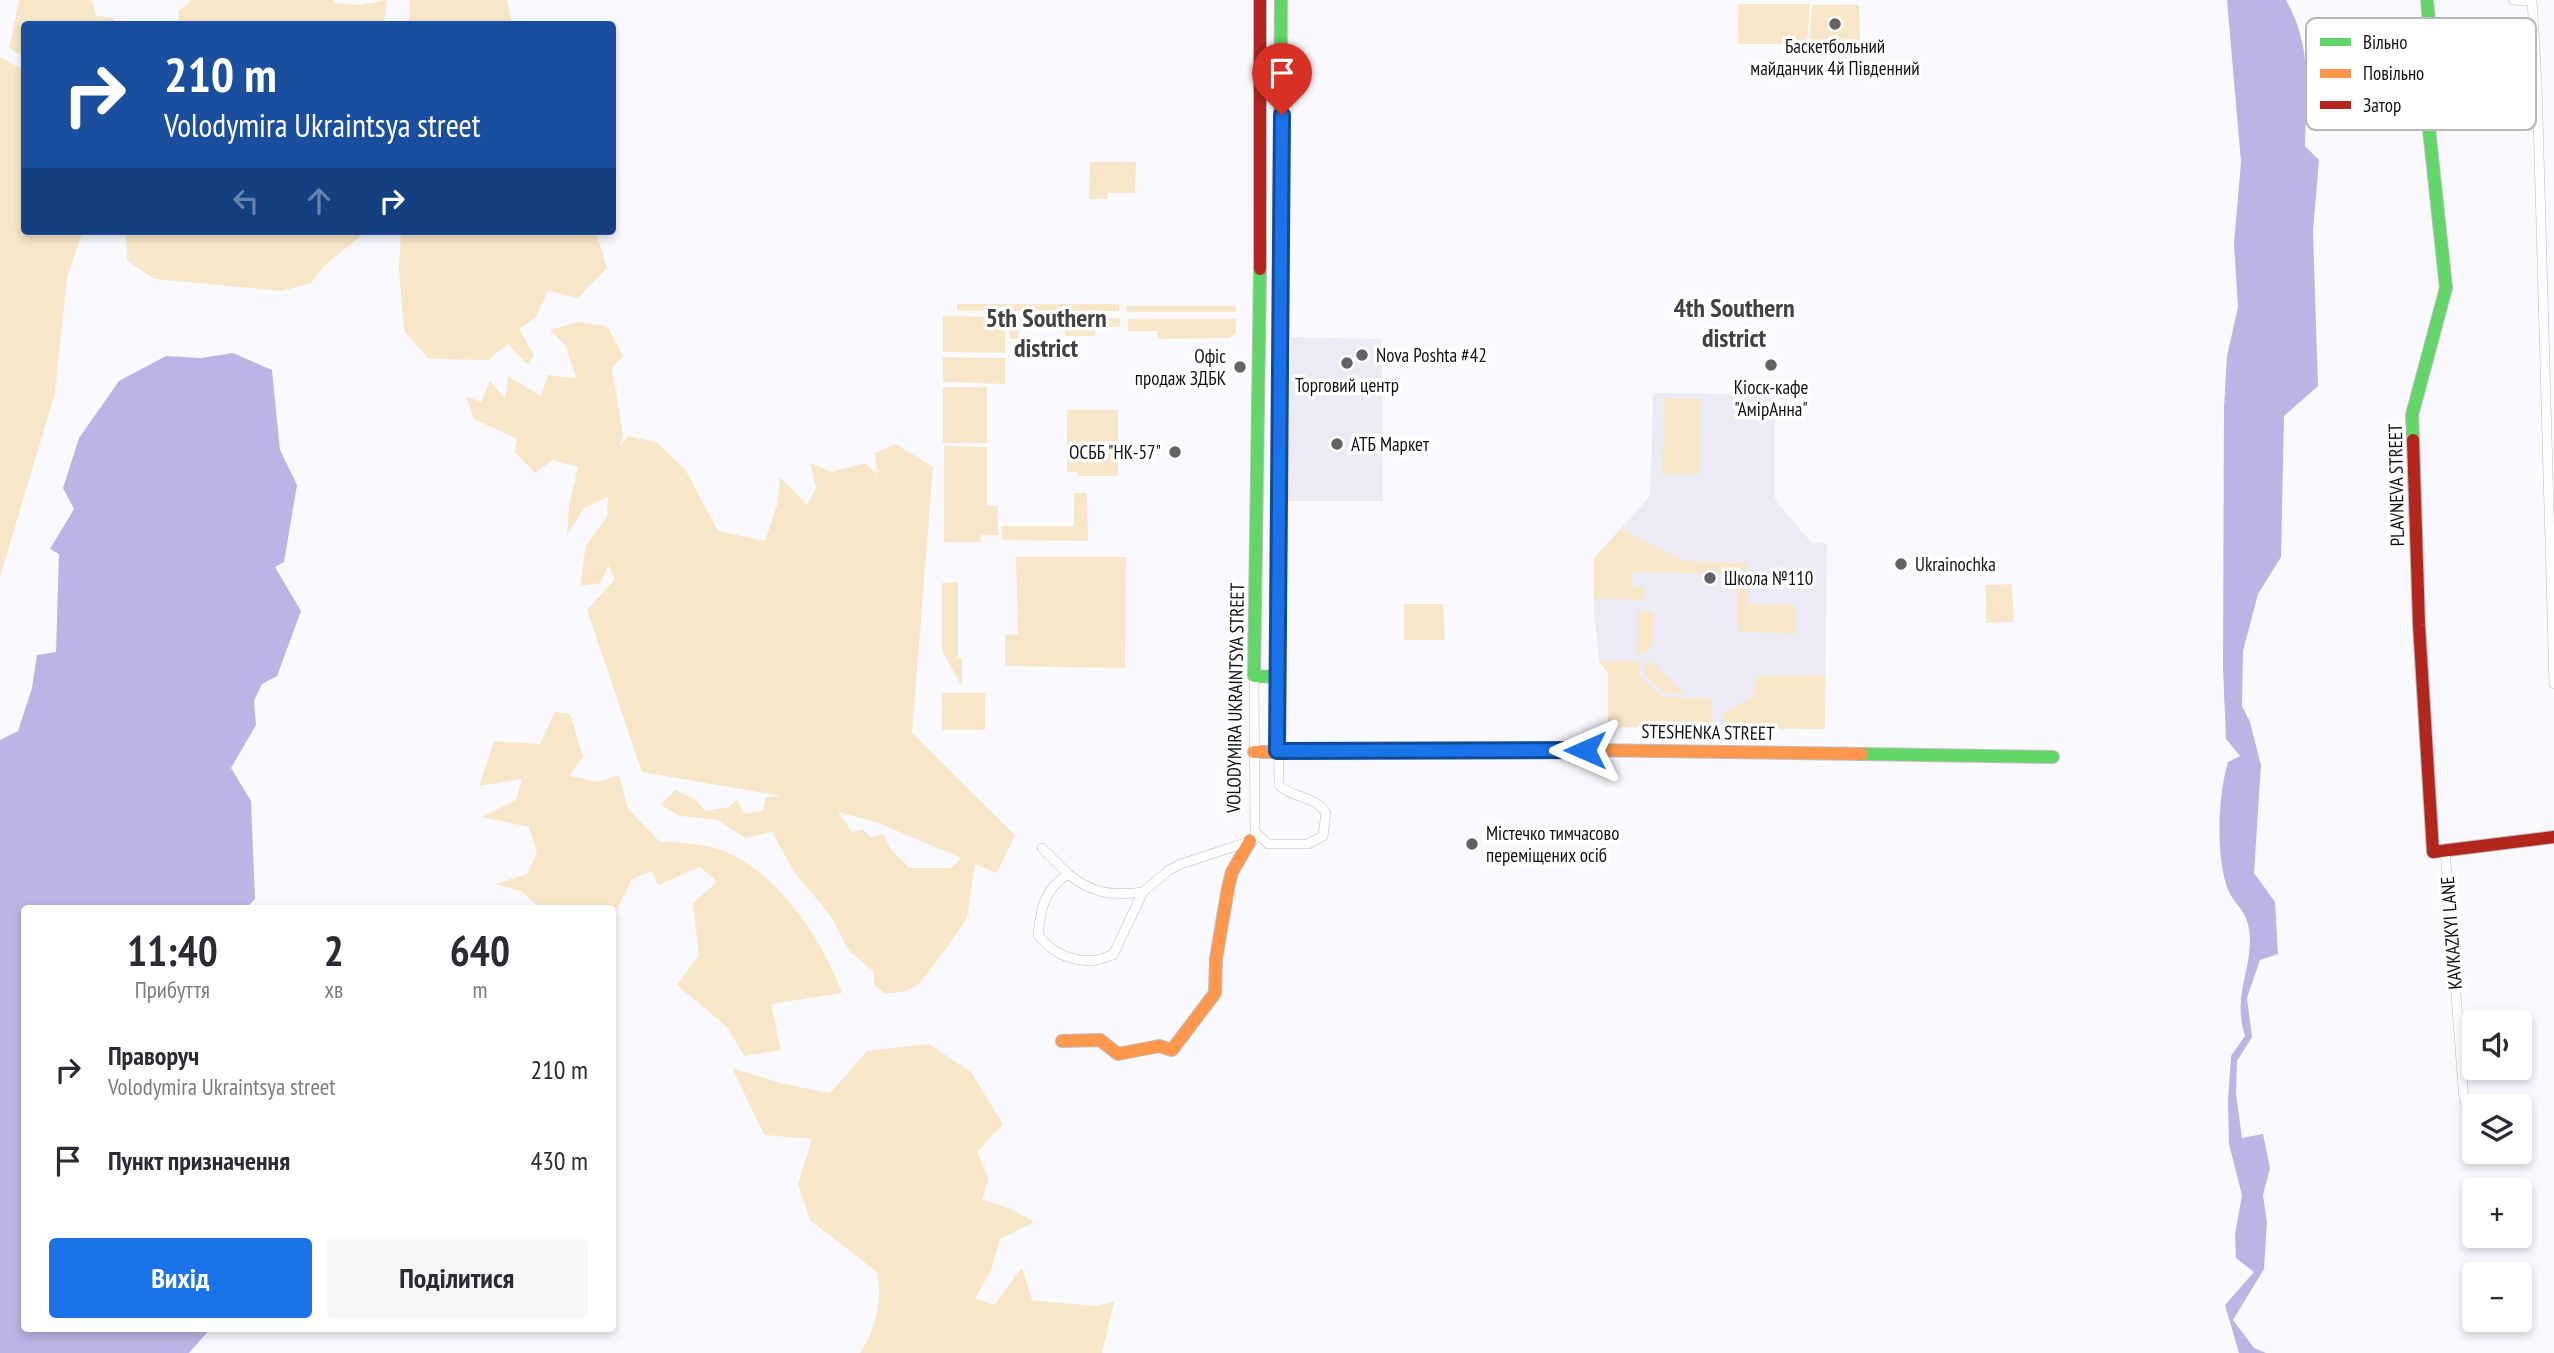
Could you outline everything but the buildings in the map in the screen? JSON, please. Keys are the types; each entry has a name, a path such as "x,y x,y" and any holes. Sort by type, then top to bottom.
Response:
{"street":[{"name":"VOLODYMIRA UKRAINTSYA STREET","path":"1260,0 1261,254 1253,824 1254,840 1268,844 1308,844 1323,836 1326,813 1321,805 1286,792 1279,785 1277,751 1282,0"},
{"name":"PLAVNEVA STREET","path":"2427,0 2429,18"},
{"path":"2513,0 2532,1"},
{"path":"2536,56 2554,684"},
{"name":"PLAVNEVA STREET","path":"2429,130 2446,288 2413,415 2419,625 2433,852 2445,850"},
{"path":"1254,676 1278,677"},
{"name":"STESHENKA STREET","path":"1254,752 1598,750 2053,757"},
{"path":"2445,850 2554,838"},
{"path":"1068,874 1050,886 1040,916 1038,935 1048,949 1065,957 1099,960 1113,955 1143,892 1169,870 1254,840"},
{"path":"1062,1041 1100,1040 1118,1054 1159,1046 1172,1050 1215,993 1216,959 1228,888 1232,873 1254,840"},
{"path":"1042,848 1086,888 1119,895 1143,892"},
{"name":"KAVKAZKYI LANE","path":"2445,850 2464,1094"}],"shaded area":[{"path":"19,0 92,0 96,16 113,18 116,21 21,21 21,55 9,48"},
{"path":"192,0 333,0 334,3 360,5 387,0 384,21 178,21 179,11"},
{"path":"410,0 507,0 511,21 409,21"},
{"path":"2227,0 2286,0 2295,18 2304,53 2305,146 2319,160 2313,231 2318,386 2284,416 2281,557 2258,594 2243,651 2242,706 2250,722 2261,765 2254,873 2275,902 2278,954 2260,960 2247,998 2252,1037 2237,1061 2236,1094 2242,1138 2263,1134 2270,1168 2263,1195 2267,1222 2264,1269 2233,1320 2254,1348 2266,1353 2239,1353 2225,1305 2254,1272 2236,1258 2235,1234 2242,1195 2229,1144 2228,1101 2231,1056 2245,1036 2241,999 2250,942 2247,922 2226,884 2220,839 2220,807 2228,762 2240,756 2226,739 2223,668 2224,408 2227,356 2238,307 2234,244 2241,162"},
{"path":"1738,4 1810,4 1807,44 1738,44"},
{"name":"Баскетбольний майданчик 4й Південний","path":"1812,5 1859,5 1860,43 1809,45"},
{"path":"0,57 21,68 21,235 82,235 67,277 55,393 0,577"},
{"path":"1090,162 1136,162 1135,193 1108,193 1107,199 1089,199"},
{"path":"126,235 362,235 325,265 311,283 282,291 154,279 127,260"},
{"path":"401,235 597,235 607,268 578,298 548,291 536,317 519,329 534,355 528,365 508,344 488,360 429,359 404,331 399,269"},
{"path":"957,304 1119,304 1119,311 957,311"},
{"path":"1126,306 1236,306 1236,312 1127,312"},
{"path":"943,316 1005,317 1005,353 943,352"},
{"path":"1009,317 1120,318 1120,327 1095,327 1095,336 1065,336 1064,325 1019,325 1018,339 1010,339"},
{"path":"1128,319 1236,319 1236,333 1229,338 1158,339 1157,331 1128,331"},
{"path":"577,322 607,326 623,356 612,368 623,434 620,446 628,436 656,442 685,469 718,531 765,541 777,505 780,477 807,505 816,488 810,463 832,472 865,463 877,474 875,453 896,444 933,467 912,733 1015,835 997,873 975,864 967,918 920,983 907,991 886,994 875,986 873,971 849,951 830,915 794,872 772,832 745,838 718,820 680,816 660,805 675,790 696,800 705,811 729,807 737,800 744,813 763,811 766,797 782,796 642,772 587,610 615,579 608,565 601,583 580,586 586,545 607,517 608,497 584,508 567,536 569,506 578,467 552,460 535,473 515,452 517,439 474,419 466,396 481,402 490,381 505,398 508,376 541,396 548,375 576,378 565,345 550,330","holes":["838,812 876,822 961,858 951,868 909,868 890,848 883,834 870,837 863,829 852,832"]},
{"path":"1291,337 1382,339 1383,501 1287,501"},
{"path":"233,353 272,370 280,450 297,485 284,562 275,567 301,611 277,676 262,684 254,701 256,725 231,768 251,801 255,899 249,905 21,905 21,1332 207,1332 189,1353 0,1353 0,740 18,731 32,688 37,655 56,652 59,554 50,549 74,509 63,488 79,438 119,381 166,356 201,358"},
{"path":"943,357 1005,358 1005,384 943,382"},
{"path":"943,387 987,387 987,443 943,443"},
{"name":"Школа №110","path":"1653,393 1775,394 1775,500 1811,542 1827,544 1825,729 1608,727 1608,673 1599,661 1594,612 1594,558 1650,496"},
{"path":"1664,398 1701,399 1700,475 1662,474"},
{"path":"1067,410 1118,410 1118,476 1078,476 1077,472 1067,472"},
{"path":"944,446 987,447 987,506 998,506 998,535 981,535 981,542 944,542"},
{"path":"1074,493 1087,493 1088,541 1002,540 1001,526 1074,526"},
{"path":"1621,529 1685,561 1748,563 1748,604 1795,605 1795,634 1738,631 1737,574 1632,572 1632,586 1643,587 1643,600 1594,599 1594,558"},
{"path":"1016,557 1126,557 1125,668 1005,666 1005,635 1018,634"},
{"path":"958,582 958,657 962,658 962,687 942,651 942,583"},
{"path":"2012,584 2014,622 1986,623 1986,585"},
{"path":"1404,604 1443,604 1445,640 1404,640"},
{"path":"1637,612 1653,612 1653,644 1646,653 1637,654"},
{"path":"1599,661 1639,661 1640,678 1664,697 1712,698 1712,728 1608,727 1608,673"},
{"path":"1644,662 1652,663 1685,694 1666,693 1645,676"},
{"path":"1825,675 1825,729 1724,728 1723,715 1753,695 1758,676"},
{"path":"942,693 985,693 985,730 942,730"},
{"path":"555,712 570,714 583,756 570,776 598,782 619,775 628,809 660,842 714,848 736,857 756,870 793,906 809,928 842,993 771,1004 781,1050 744,1056 727,1027 677,985 699,955 693,903 717,882 700,867 658,885 652,871 632,879 616,911 616,905 535,905 523,892 495,884 527,874 537,853 529,827 482,817 516,800 522,779 479,786 494,741 540,744"},
{"path":"929,1044 971,1072 1003,1124 977,1152 989,1179 982,1199 1011,1209 1034,1222 1000,1239 991,1271 975,1298 994,1305 1022,1267 1032,1300 1094,1306 1114,1302 1102,1353 860,1353 871,1334 877,1314 877,1272 810,1220 798,1184 812,1139 764,1135 732,1068 784,1084 830,1093 867,1051"}],"traffic: fast":[{"path":"1280,143 1281,0"},
{"path":"2427,0 2429,18"},
{"path":"2413,440 2412,415 2446,288 2429,130"},
{"path":"1260,269 1254,676 1278,677 1278,602"},
{"path":"1862,754 2053,757"}],"traffic: slow":[{"path":"1278,602 1280,143"},
{"path":"1254,752 1585,750 1862,754"},
{"path":"1062,1041 1100,1040 1118,1054 1159,1046 1172,1050 1215,993 1216,959 1228,888 1232,872 1250,841"}],"traffic: jam":[{"path":"1260,0 1260,269"},
{"path":"2413,440 2419,625 2433,852 2554,837"}],"place":[{"name":"Баскетбольний майданчик 4й Південний","path":"1835,24"},
{"name":"Nova Poshta #42","path":"1362,355"},
{"name":"Торговий центр","path":"1347,363"},
{"name":"Кіоск-кафе \"АмірАнна\"","path":"1771,365"},
{"name":"Офіс продаж ЗДБК","path":"1240,367"},
{"name":"АТБ Маркет","path":"1337,444"},
{"name":"ОСББ \"НК-57\"","path":"1175,452"},
{"name":"Ukrainochka","path":"1901,564"},
{"name":"Школа №110","path":"1710,578"},
{"name":"Містечко тимчасово переміщених осіб","path":"1472,844"}],"district":[{"name":"4th Southern district","path":"1734,322"},
{"name":"5th Southern district","path":"1046,332"}],"route":[{"path":"1282,115 1277,751 1585,750"}]}
